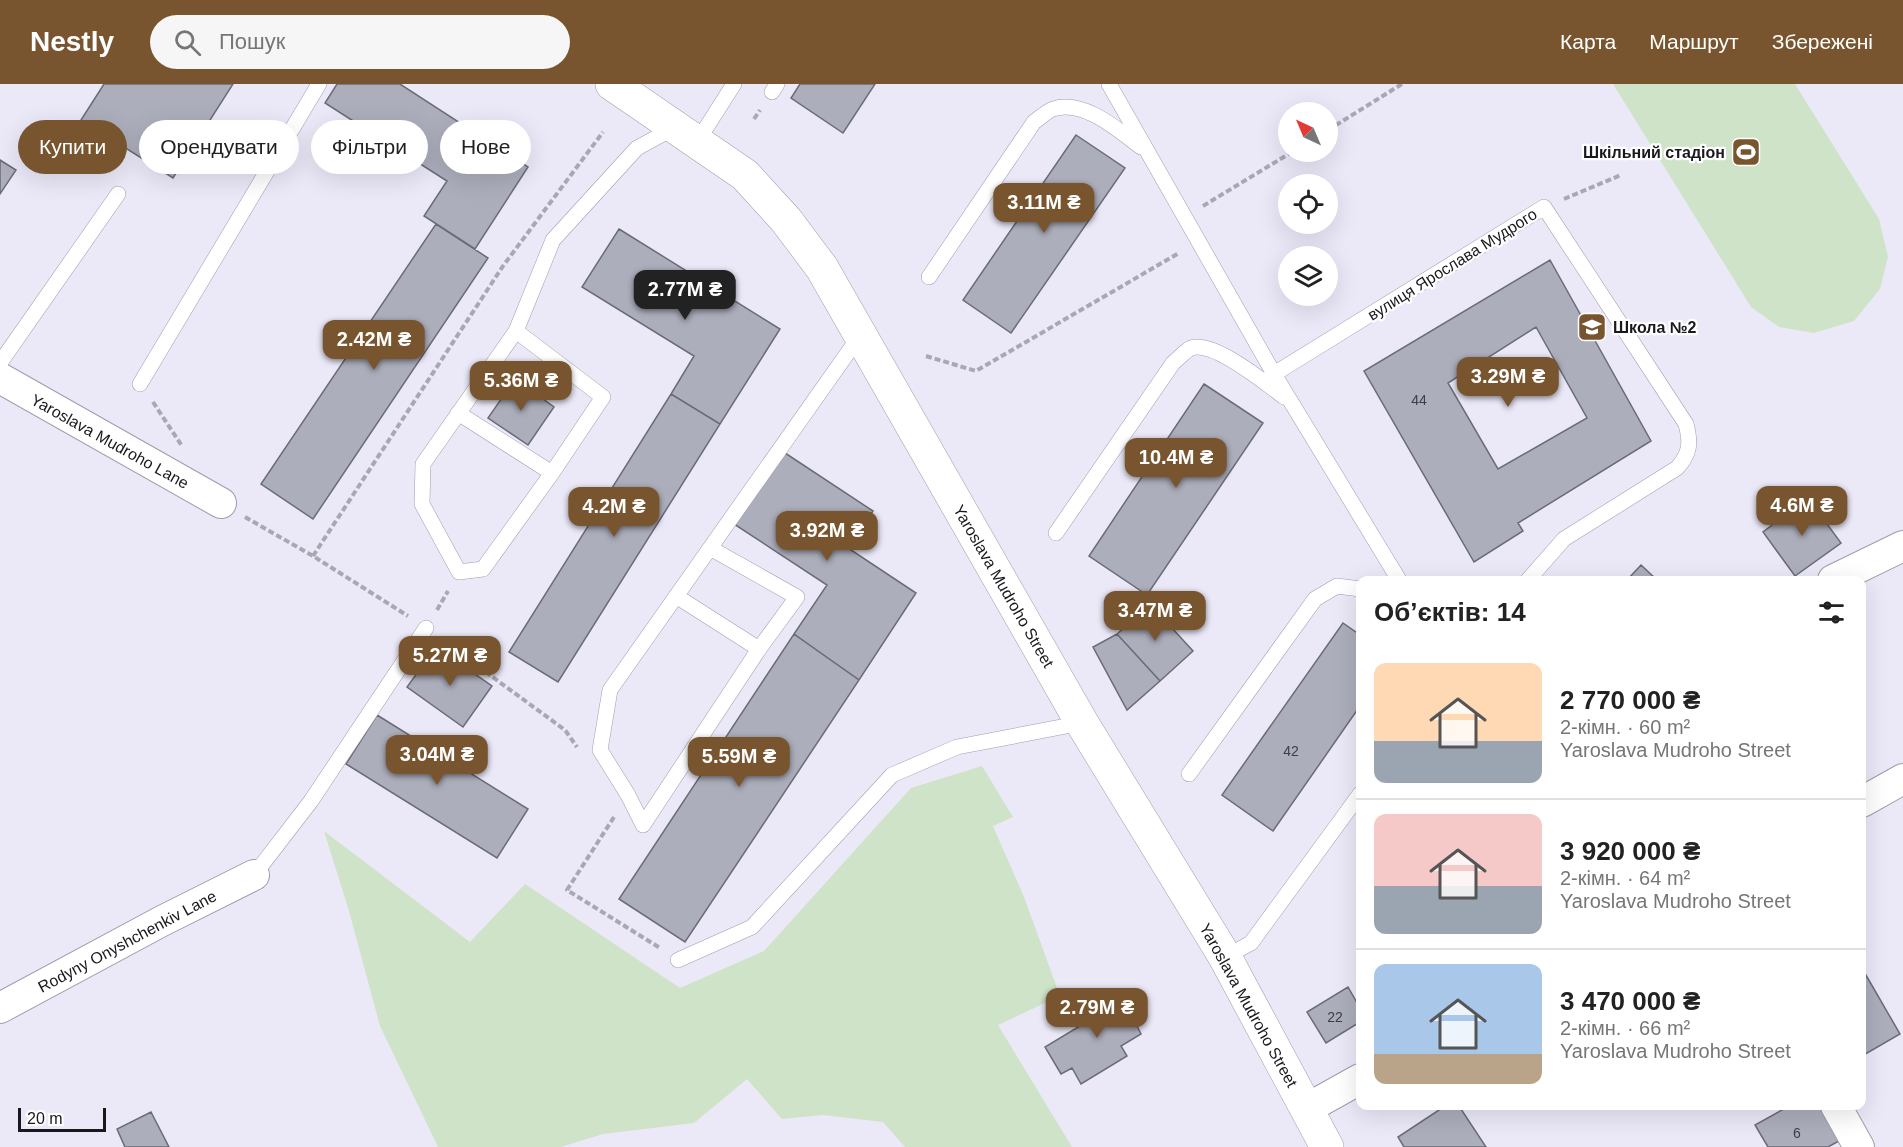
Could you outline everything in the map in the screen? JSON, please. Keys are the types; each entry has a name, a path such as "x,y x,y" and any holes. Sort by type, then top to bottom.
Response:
{"street":[{"name":"Yaroslava Mudroho Street","path":"619,86 745,176 786,220 822,267 1082,723 1225,957 1327,1147"},
{"name":"Yaroslava Mudroho Lane","path":"0,378 221,503"},
{"path":"1841,576 1903,546"},
{"path":"1866,800 1903,779"},
{"name":"Rodyny Onyshchenkiv Lane","path":"0,1008 162,921 254,875"},
{"path":"1308,1108 1356,1081"},
{"path":"1838,1110 1859,1147"}],"lane":[{"path":"140,384 319,84"},
{"path":"516,331 603,397 552,474 483,569 459,572 422,504 423,464 516,331 553,240 637,148 686,135 734,84"},
{"path":"1109,84 1274,374 1397,576"},
{"path":"929,277 1034,122 1052,109 1071,106 1092,115 1116,128 1148,153"},
{"path":"0,363 118,194"},
{"name":"вулиця Ярослава Мудрого","path":"1274,374 1544,207 1686,424 1690,449 1677,468 1564,539 1532,576"},
{"path":"710,548 797,597 759,649 643,825 628,795 600,750 610,690 676,596 861,334"},
{"path":"1056,533 1173,363 1191,348 1210,348 1249,371 1291,402"},
{"path":"458,413 552,474"},
{"path":"1189,774 1315,599 1337,586 1356,588"},
{"path":"676,596 759,649"},
{"path":"254,875 311,801 426,628"},
{"path":"678,960 752,927 892,775 957,747 1082,723"},
{"path":"1225,957 1251,944 1356,800"}],"path":[{"path":"1338,124 1402,84"},
{"path":"313,556 503,266 603,132"},
{"path":"1184,217 1278,160"},
{"path":"1544,207 1621,175"},
{"path":"927,356 976,371 1180,253"},
{"path":"221,503 313,556 426,628 565,730"},
{"path":"426,628 459,572"},
{"path":"628,795 567,890 678,960"}],"green space":[{"name":"Шкільний стадіон","path":"1613,84 1795,84 1879,219 1888,257 1880,289 1854,321 1814,333 1779,327 1751,307"},
{"path":"982,766 1013,817 993,826 1024,897 1060,996 998,1025 1072,1147 905,1147 883,1122 823,1115 782,1119 747,1079 694,1123 603,1134 561,1147 438,1147 380,1026 349,911 324,831 470,942 525,884 680,988 764,951 911,788"}],"building":[{"path":"104,84 233,84 210,120 139,120 139,157 127,149 127,120 81,120"},
{"path":"337,84 400,84 456,120 440,120 440,174 523,174 475,249 424,216 447,181 428,169 428,120 352,120 325,103"},
{"path":"800,84 875,84 843,133 791,98"},
{"path":"1076,135 1125,168 1011,333 963,300"},
{"path":"0,160 16,170 0,194"},
{"path":"436,224 488,258 313,519 261,484"},
{"path":"619,229 780,329 720,424 671,394 694,356 582,287"},
{"path":"1550,260 1651,441 1518,523 1523,531 1474,562 1364,371","holes":["1536,327 1587,418 1498,469 1448,383"]},
{"path":"515,379 554,407 528,445 488,418"},
{"path":"1204,384 1263,423 1147,595 1089,556"},
{"path":"671,394 720,424 558,682 509,652"},
{"path":"782,451 873,511 848,548 916,593 859,680 794,634 827,585 734,524"},
{"path":"1808,498 1841,543 1795,576 1763,532"},
{"path":"1641,565 1653,576 1631,576"},
{"path":"1150,604 1193,651 1160,681 1117,634"},
{"path":"1343,623 1356,632 1356,712 1273,831 1222,795"},
{"path":"794,634 859,680 685,942 619,899"},
{"path":"1117,634 1160,681 1127,710 1093,647"},
{"path":"436,647 492,686 463,727 407,687"},
{"path":"377,715 528,809 497,858 346,764"},
{"path":"1866,975 1900,1034 1866,1054"},
{"path":"1348,987 1356,1001 1356,1024 1326,1043 1307,1012"},
{"path":"1131,996 1144,1019 1136,1024 1141,1034 1121,1046 1127,1056 1081,1084 1072,1068 1061,1074 1045,1047 1080,1026 1073,1014 1098,1000 1104,1011"},
{"path":"1439,1110 1462,1110 1486,1147 1404,1147 1398,1137"},
{"path":"1782,1110 1821,1110 1839,1141 1828,1147 1768,1147 1755,1125"},
{"path":"151,1112 169,1147 125,1147 117,1129"}],"place":[{"name":"Шкільний стадіон","path":"1746,152"},
{"name":"Школа №2","path":"1592,327"}]}
